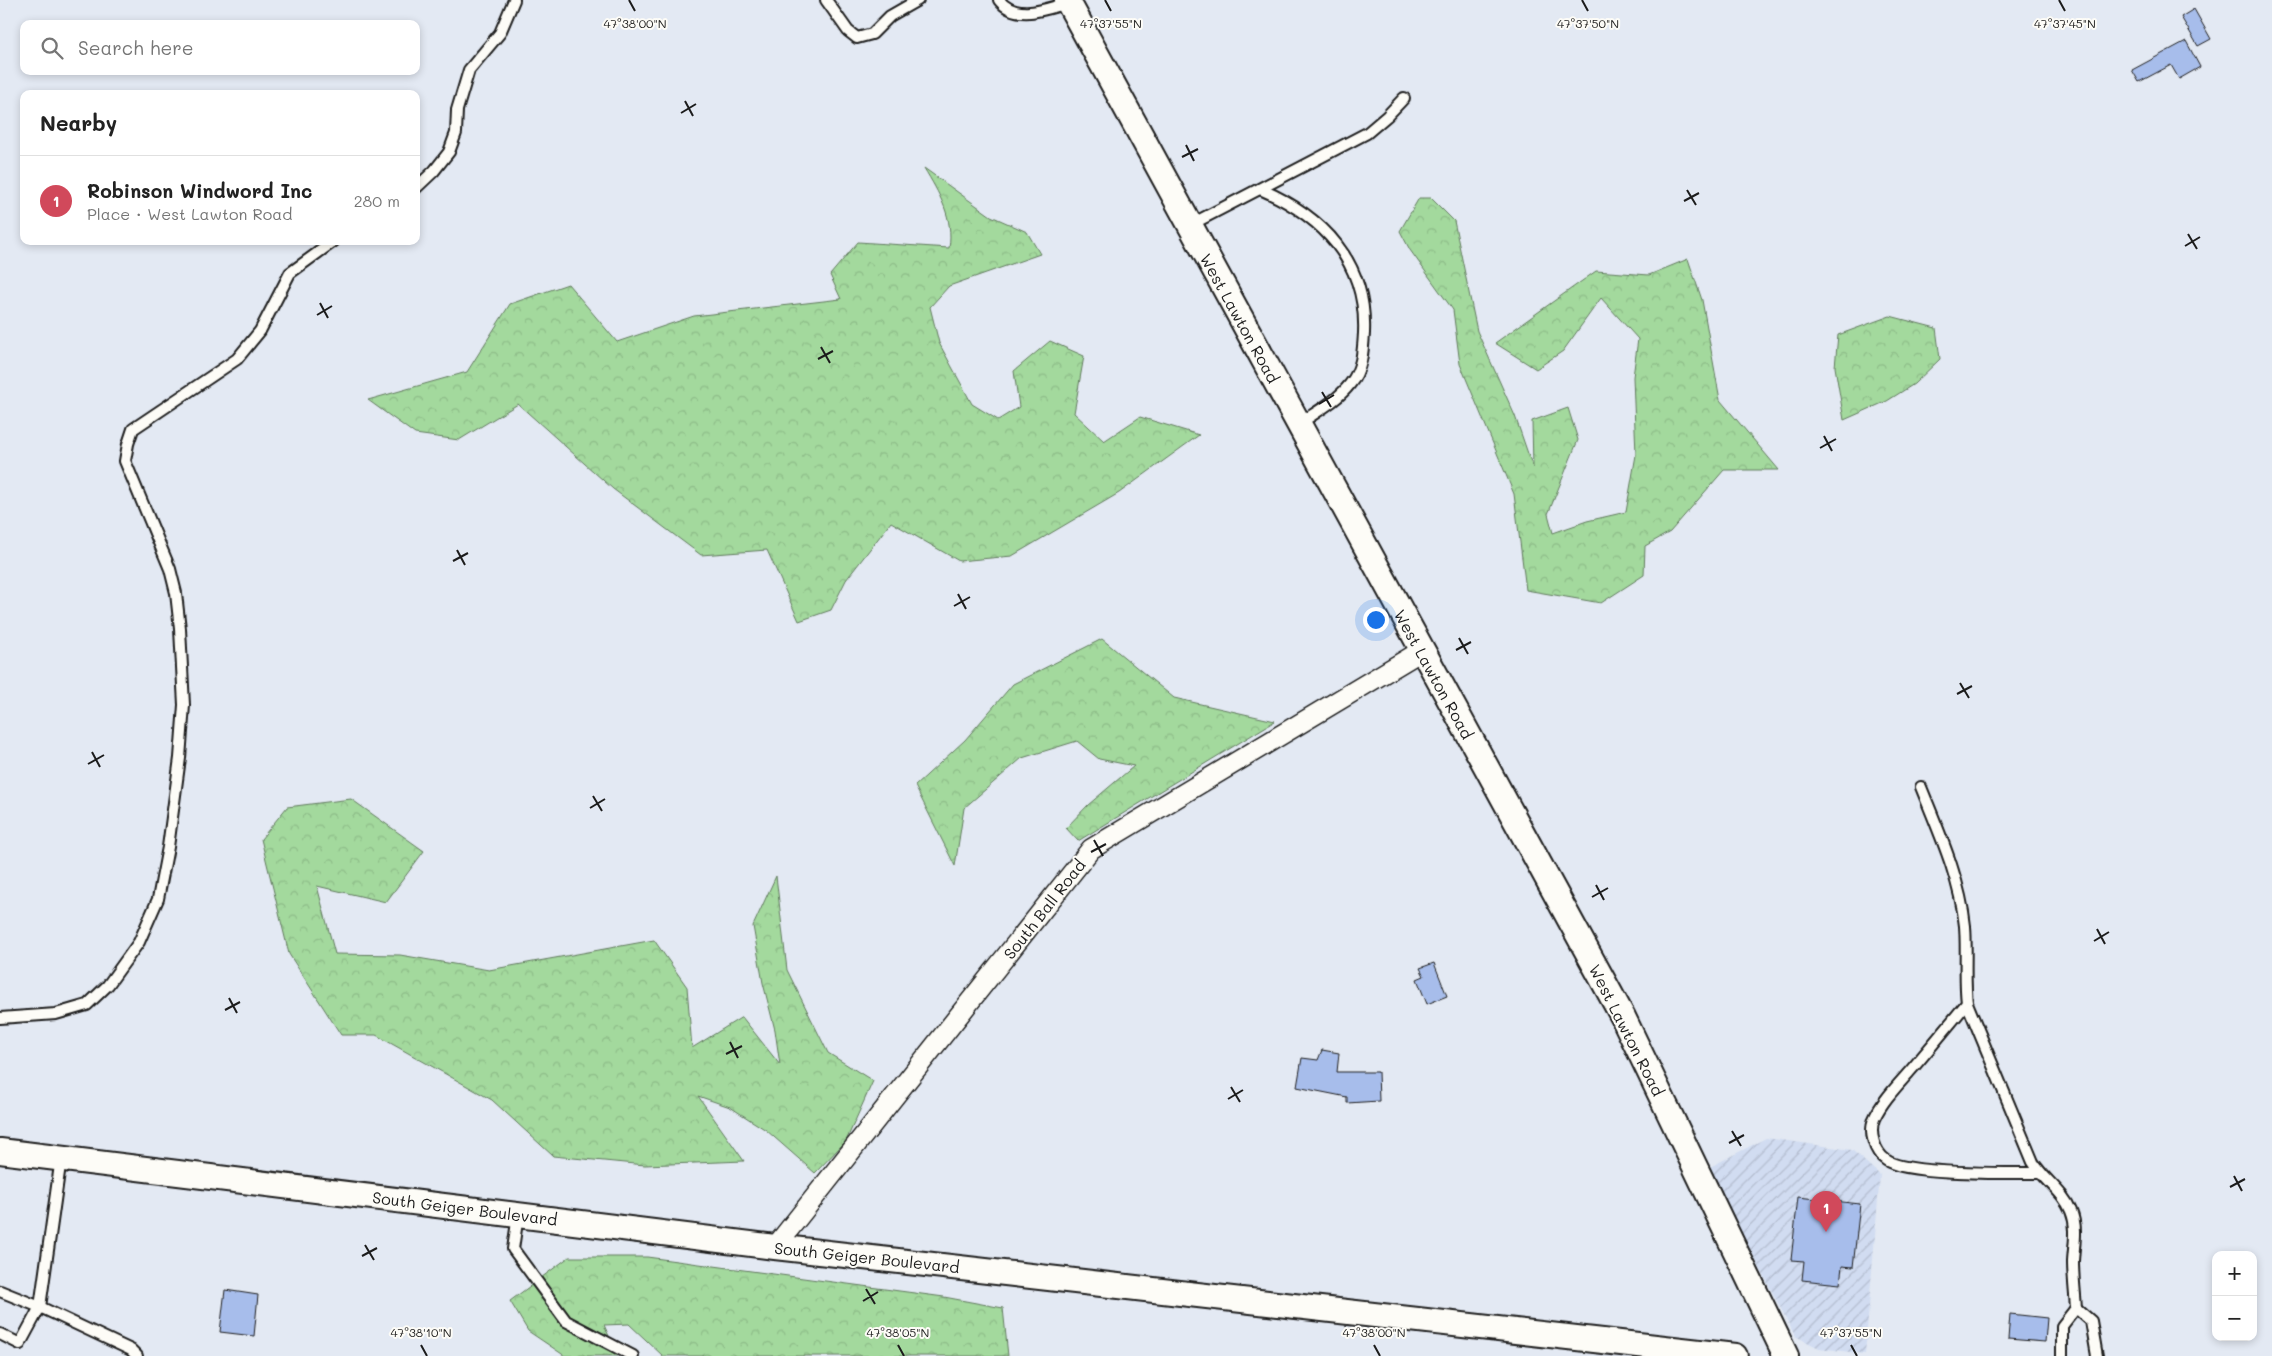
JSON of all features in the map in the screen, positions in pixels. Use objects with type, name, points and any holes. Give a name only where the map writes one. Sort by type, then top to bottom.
[{"type":"street","name":"West Lawton Road","points":[[1068,2],[1623,1016],[1786,1356]]},
{"type":"street","name":"South Ball Road","points":[[775,1247],[1091,849],[1422,651]]},
{"type":"street","name":"South Geiger Boulevard","points":[[0,1151],[775,1247],[1735,1356]]},
{"type":"lane","points":[[420,184],[434,171],[448,152],[456,133],[457,110],[468,70],[500,33],[514,0]]},
{"type":"lane","points":[[826,0],[848,31],[857,38],[872,34],[890,16],[918,0]]},
{"type":"lane","points":[[999,0],[1014,11],[1035,12],[1068,2]]},
{"type":"lane","points":[[1190,225],[1367,133],[1404,98]]},
{"type":"lane","points":[[1260,189],[1297,207],[1318,224],[1339,246],[1351,265],[1365,312],[1363,351],[1359,369],[1351,384],[1337,398],[1298,425]]},
{"type":"lane","points":[[0,1018],[56,1014],[87,1005],[108,985],[139,942],[158,899],[168,848],[180,758],[184,705],[180,629],[176,593],[170,569],[125,462],[133,429],[237,359],[267,319],[290,273],[328,245]]},
{"type":"lane","points":[[1921,787],[1943,841],[1959,893],[1965,926],[1964,983],[1967,1003],[2040,1173],[2064,1198],[2072,1212],[2076,1229],[2073,1263],[2076,1308],[2062,1326],[2062,1356]]},
{"type":"lane","points":[[1967,1003],[1894,1090],[1874,1120],[1872,1134],[1876,1150],[1886,1161],[1901,1167],[1986,1173],[2040,1173]]},
{"type":"lane","points":[[0,1334],[20,1344],[40,1307],[60,1158]]},
{"type":"lane","points":[[518,1214],[513,1249],[566,1321],[633,1356]]},
{"type":"lane","points":[[0,1291],[40,1307],[131,1350],[137,1356]]},
{"type":"lane","points":[[2076,1308],[2091,1321],[2097,1356]]},
{"type":"shaded area","points":[[1766,1138],[1852,1150],[1880,1175],[1865,1354],[1819,1348],[1795,1336],[1708,1168]]},
{"type":"green space","points":[[924,168],[991,216],[1027,232],[1040,254],[949,286],[930,307],[939,343],[972,404],[998,420],[1019,407],[1014,371],[1050,341],[1084,356],[1074,413],[1104,441],[1140,417],[1199,435],[1119,493],[1012,556],[959,561],[891,522],[846,580],[831,610],[799,621],[767,550],[701,555],[613,489],[518,404],[459,440],[415,434],[368,400],[467,372],[510,304],[568,284],[617,342],[694,316],[841,299],[830,275],[858,242],[949,248],[949,226],[944,206]]},
{"type":"green space","points":[[1419,198],[1431,198],[1454,221],[1477,331],[1515,416],[1533,468],[1532,421],[1568,408],[1578,440],[1548,514],[1553,533],[1587,521],[1626,512],[1636,455],[1633,377],[1638,339],[1601,298],[1563,351],[1536,369],[1495,343],[1596,271],[1649,275],[1688,259],[1702,300],[1720,400],[1779,470],[1724,470],[1670,532],[1645,546],[1644,575],[1601,603],[1526,590],[1514,494],[1460,364],[1453,310],[1410,250],[1400,231]]},
{"type":"green space","points":[[1890,316],[1936,328],[1940,359],[1914,384],[1887,401],[1844,420],[1835,367],[1838,335]]},
{"type":"green space","points":[[1102,639],[1174,698],[1275,721],[1078,841],[1066,828],[1088,805],[1134,766],[1099,759],[1077,741],[1022,758],[964,808],[955,866],[915,786],[965,740],[1013,684]]},
{"type":"green space","points":[[351,799],[424,851],[386,902],[317,886],[335,954],[400,955],[489,970],[654,940],[687,987],[692,1048],[742,1017],[780,1065],[775,1030],[763,983],[753,926],[776,876],[787,970],[828,1053],[873,1081],[846,1141],[815,1173],[766,1130],[730,1107],[698,1096],[744,1161],[645,1165],[553,1156],[492,1100],[376,1035],[341,1035],[289,954],[261,839],[287,807]]},
{"type":"green space","points":[[569,1257],[647,1257],[944,1297],[1003,1308],[1008,1356],[663,1356],[629,1324],[604,1325],[618,1356],[565,1356],[528,1331],[510,1301]]},
{"type":"building","points":[[2194,9],[2211,39],[2198,46],[2181,17]]},
{"type":"building","points":[[2186,41],[2200,67],[2179,79],[2171,65],[2139,82],[2132,70]]},
{"type":"building","points":[[1434,963],[1447,996],[1427,1004],[1417,979],[1424,976],[1420,968]]},
{"type":"building","points":[[1322,1050],[1339,1053],[1337,1072],[1378,1072],[1379,1101],[1347,1103],[1347,1097],[1297,1087],[1302,1058],[1318,1060]]},
{"type":"building","points":[[1798,1197],[1860,1204],[1853,1267],[1842,1266],[1840,1284],[1802,1280],[1804,1261],[1791,1260]]},
{"type":"building","points":[[225,1290],[258,1295],[254,1336],[220,1332]]},
{"type":"building","points":[[2010,1314],[2047,1318],[2045,1342],[2008,1339]]},
{"type":"place","name":"Robinson Windword Inc","points":[[1826,1232]]}]
